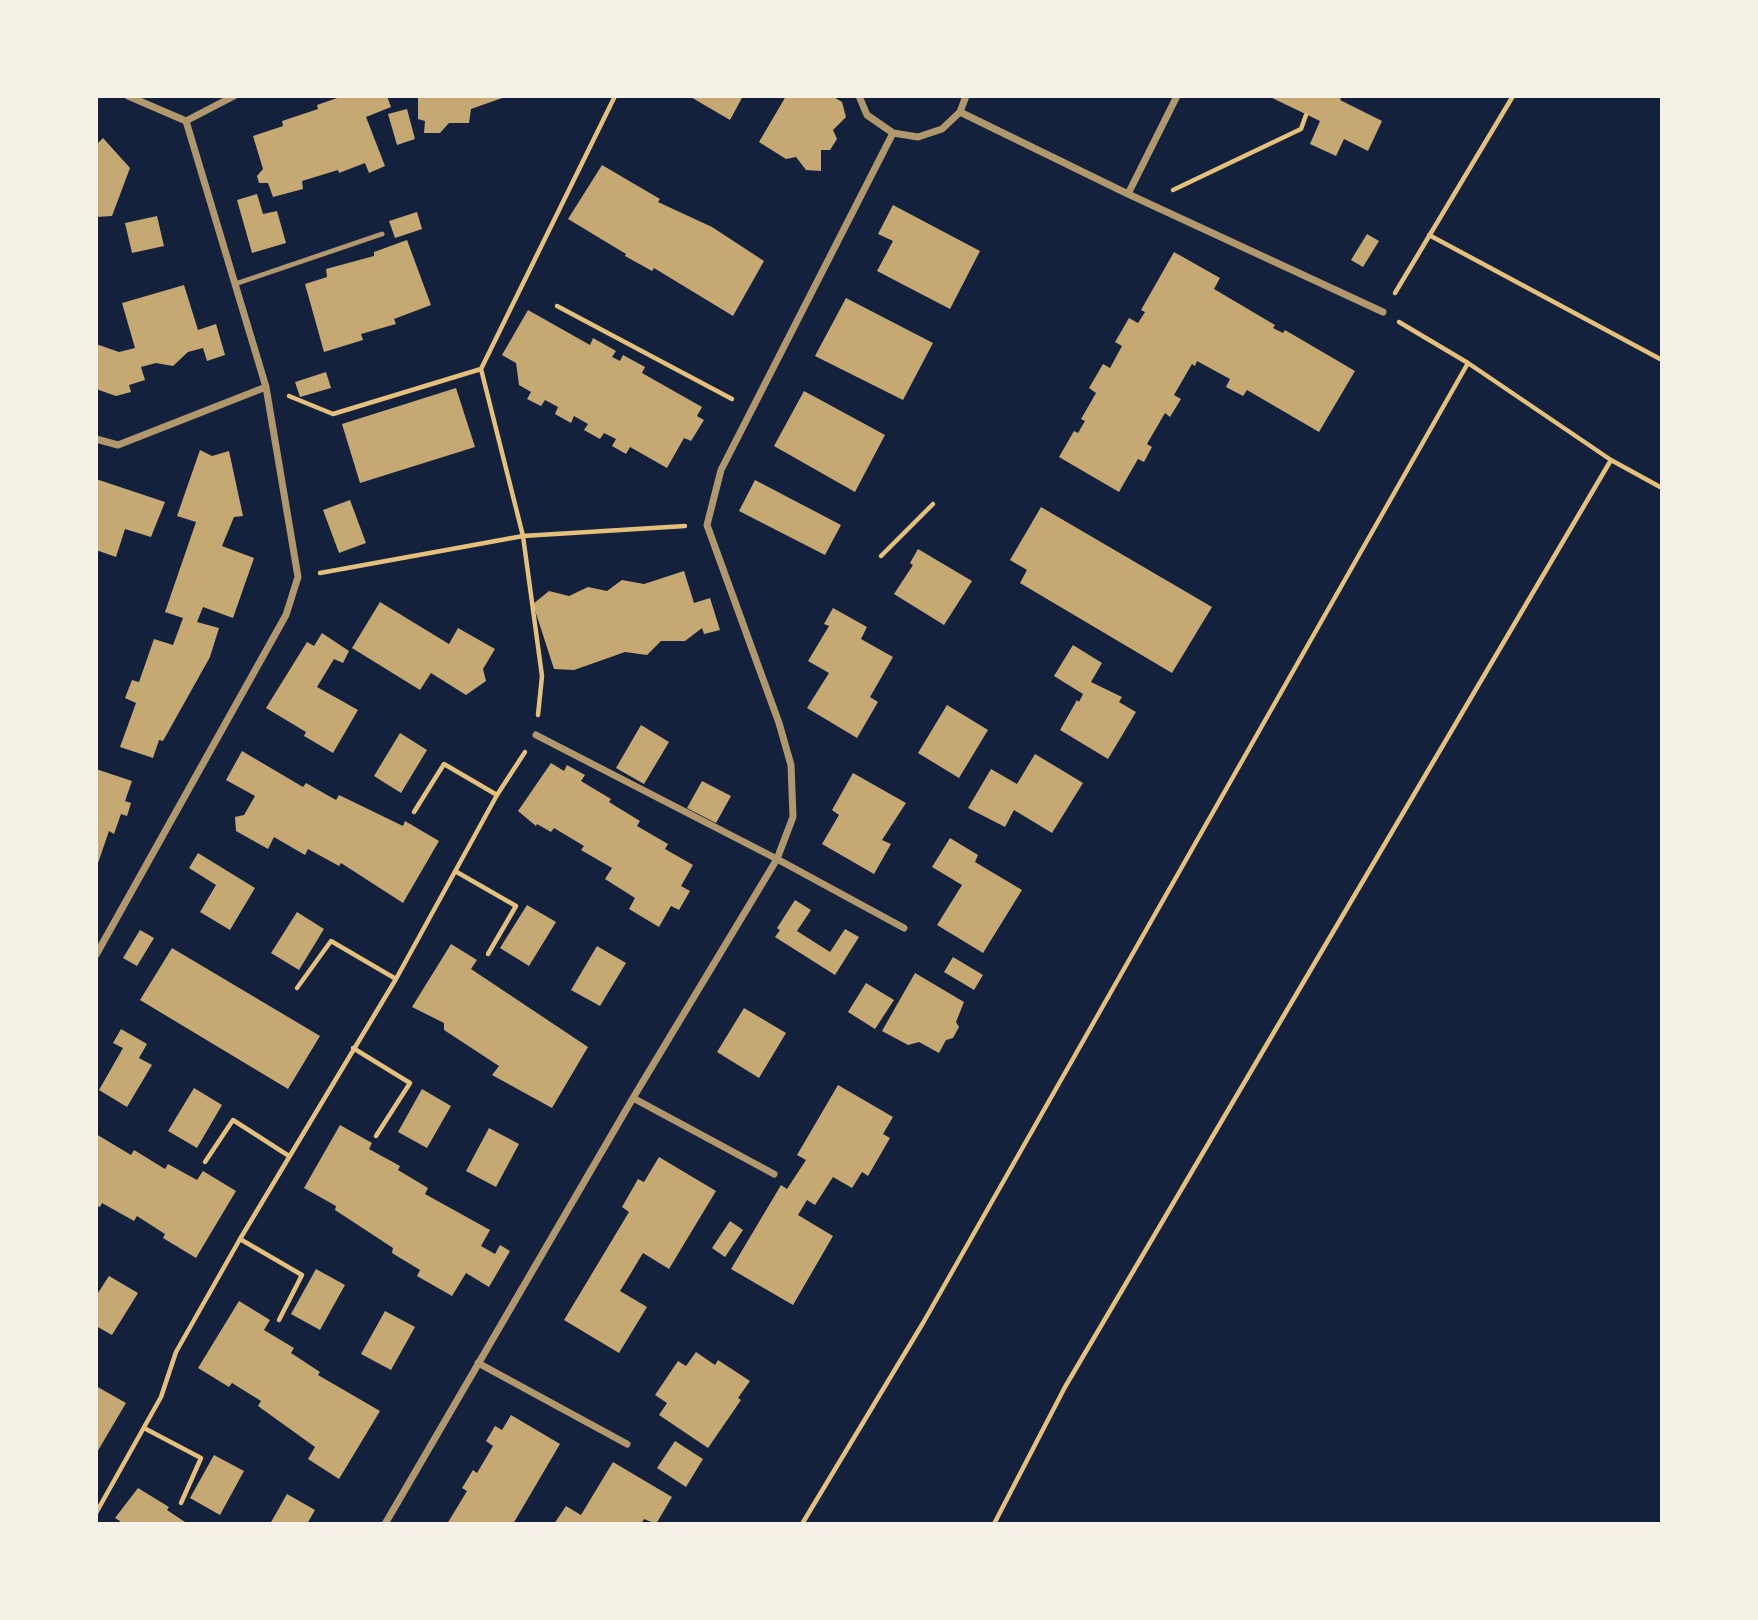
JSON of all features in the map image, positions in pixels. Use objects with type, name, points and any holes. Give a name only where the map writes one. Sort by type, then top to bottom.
[{"type":"street","points":[[96,955],[100,939],[286,615],[298,577],[266,387],[186,121],[128,96]]},
{"type":"street","points":[[186,121],[234,96]]},
{"type":"street","points":[[859,96],[867,115],[893,133],[918,137],[942,129],[960,112],[966,96]]},
{"type":"street","points":[[1128,194],[1177,96]]},
{"type":"street","points":[[960,112],[1148,204],[1383,312]]},
{"type":"street","points":[[385,1524],[633,1098],[777,859],[793,817],[791,765],[779,723],[707,525],[721,470],[893,133]]},
{"type":"street","points":[[96,439],[118,445],[266,387]]},
{"type":"street","points":[[536,735],[777,859],[904,928]]},
{"type":"street","points":[[633,1098],[774,1174]]},
{"type":"street","points":[[478,1363],[627,1444]]},
{"type":"lane","points":[[235,284],[382,234]]},
{"type":"path","points":[[96,1513],[162,1397],[176,1352],[240,1239],[396,979],[497,795],[536,735],[542,676],[523,536],[481,369],[615,96]]},
{"type":"path","points":[[1513,96],[1383,312],[1468,363],[1611,460],[1662,488]]},
{"type":"path","points":[[1148,204],[1301,129],[1306,115]]},
{"type":"path","points":[[1429,235],[1662,360]]},
{"type":"path","points":[[557,306],[752,409]]},
{"type":"path","points":[[802,1524],[929,1311],[1468,363]]},
{"type":"path","points":[[266,387],[333,414],[481,369]]},
{"type":"path","points":[[994,1524],[1065,1387],[1236,1102],[1611,460]]},
{"type":"path","points":[[881,556],[933,504]]},
{"type":"path","points":[[298,577],[523,536],[707,525]]},
{"type":"path","points":[[414,812],[444,764],[497,795]]},
{"type":"path","points":[[455,871],[516,906],[488,954]]},
{"type":"path","points":[[297,988],[331,941],[396,979]]},
{"type":"path","points":[[353,1048],[410,1083],[376,1136]]},
{"type":"path","points":[[205,1162],[233,1120],[289,1156]]},
{"type":"path","points":[[240,1239],[302,1275],[279,1320]]},
{"type":"path","points":[[144,1428],[201,1458],[181,1503]]},
{"type":"building","points":[[343,96],[387,96],[391,107],[366,117],[385,166],[369,173],[365,163],[339,173],[338,170],[302,181],[303,189],[273,197],[268,183],[259,183],[257,176],[263,169],[253,136],[283,126],[282,121],[318,109],[317,105]]},
{"type":"building","points":[[418,96],[505,97],[471,109],[469,123],[449,123],[440,133],[424,133],[425,121],[418,119]]},
{"type":"building","points":[[689,96],[743,96],[730,120]]},
{"type":"building","points":[[786,96],[832,96],[842,102],[846,117],[833,130],[837,139],[830,150],[821,150],[821,171],[806,170],[796,157],[786,159],[759,142]]},
{"type":"building","points":[[1268,96],[1342,96],[1340,100],[1382,121],[1368,151],[1344,139],[1336,156],[1310,144],[1320,121]]},
{"type":"building","points":[[407,109],[415,139],[397,145],[388,114]]},
{"type":"building","points":[[103,138],[130,168],[112,216],[96,217],[96,145]]},
{"type":"building","points":[[602,165],[660,199],[658,202],[712,227],[764,261],[733,316],[654,268],[652,271],[625,256],[626,254],[568,219]]},
{"type":"building","points":[[257,194],[263,214],[277,211],[286,243],[252,253],[237,200]]},
{"type":"building","points":[[893,205],[980,251],[950,309],[877,271],[893,241],[878,234]]},
{"type":"building","points":[[417,212],[422,229],[395,238],[389,221]]},
{"type":"building","points":[[157,216],[164,246],[132,253],[125,223]]},
{"type":"building","points":[[1367,234],[1379,241],[1363,267],[1351,260]]},
{"type":"building","points":[[407,240],[431,305],[394,319],[396,324],[361,334],[363,340],[324,352],[305,284],[327,277],[326,269],[374,256],[374,252]]},
{"type":"building","points":[[1174,252],[1220,278],[1214,289],[1275,325],[1273,328],[1283,333],[1285,330],[1355,371],[1319,432],[1247,390],[1243,396],[1226,387],[1230,379],[1197,361],[1195,366],[1192,364],[1174,395],[1181,399],[1170,417],[1165,413],[1147,444],[1152,447],[1144,462],[1138,459],[1119,492],[1059,457],[1074,431],[1078,433],[1085,421],[1081,419],[1096,393],[1089,388],[1103,364],[1110,368],[1122,346],[1115,342],[1129,318],[1138,323],[1145,312],[1141,310]]},
{"type":"building","points":[[184,285],[198,330],[216,324],[225,355],[207,361],[203,348],[188,352],[173,366],[156,363],[141,367],[145,380],[129,385],[131,392],[116,396],[96,389],[96,344],[119,352],[135,348],[122,303]]},
{"type":"building","points":[[846,298],[933,343],[903,400],[815,356]]},
{"type":"building","points":[[528,310],[590,345],[593,338],[616,351],[612,357],[620,361],[623,355],[645,367],[642,373],[702,407],[697,416],[704,420],[691,441],[684,438],[667,468],[630,447],[626,454],[612,446],[616,439],[604,433],[600,439],[584,430],[588,424],[574,416],[571,423],[555,414],[558,407],[545,400],[541,406],[527,399],[531,392],[519,385],[516,363],[502,355]]},
{"type":"building","points":[[326,372],[331,388],[300,397],[295,382]]},
{"type":"building","points":[[456,388],[475,447],[360,483],[342,424]]},
{"type":"building","points":[[804,391],[885,435],[855,492],[774,446]]},
{"type":"building","points":[[200,450],[212,456],[229,451],[243,516],[234,517],[222,546],[254,558],[233,618],[203,607],[197,622],[219,628],[210,657],[163,741],[159,740],[153,758],[120,747],[136,703],[125,698],[132,680],[139,682],[154,639],[173,645],[183,618],[165,612],[196,522],[177,516]]},
{"type":"building","points":[[96,479],[165,502],[151,537],[125,529],[116,557],[96,550]]},
{"type":"building","points":[[755,480],[841,525],[825,555],[739,511]]},
{"type":"building","points":[[350,500],[366,543],[339,553],[323,510]]},
{"type":"building","points":[[1041,507],[1212,607],[1172,673],[1020,583],[1027,570],[1010,560]]},
{"type":"building","points":[[918,549],[972,581],[944,625],[894,594],[913,565],[910,563]]},
{"type":"building","points":[[684,571],[694,603],[710,598],[720,630],[704,634],[702,628],[685,641],[661,641],[647,655],[625,652],[574,670],[554,669],[533,604],[549,591],[569,596],[588,587],[607,591],[622,580],[644,584]]},
{"type":"building","points":[[380,602],[449,644],[458,628],[495,649],[483,669],[486,681],[466,695],[431,673],[420,690],[352,648]]},
{"type":"building","points":[[833,608],[867,627],[861,639],[893,657],[870,697],[878,702],[857,738],[807,708],[829,673],[808,661],[829,626],[824,624]]},
{"type":"building","points":[[322,633],[349,651],[343,663],[334,659],[317,687],[358,710],[333,753],[304,736],[306,732],[266,708],[307,642],[314,646]]},
{"type":"building","points":[[1073,645],[1102,663],[1091,682],[1122,697],[1119,702],[1136,712],[1108,759],[1060,730],[1083,694],[1054,676]]},
{"type":"building","points":[[947,705],[988,730],[959,778],[918,753]]},
{"type":"building","points":[[641,725],[669,742],[644,784],[616,768]]},
{"type":"building","points":[[400,733],[427,750],[401,793],[374,776]]},
{"type":"building","points":[[242,751],[303,787],[306,783],[336,800],[339,795],[403,826],[405,821],[439,841],[403,903],[341,863],[339,866],[308,849],[305,855],[274,837],[268,849],[236,831],[235,817],[244,815],[255,796],[226,780]]},
{"type":"building","points":[[1035,754],[1083,783],[1052,833],[1014,810],[1005,827],[968,808],[991,769],[1017,784]]},
{"type":"building","points":[[551,763],[564,771],[567,765],[585,775],[581,781],[640,821],[637,826],[668,844],[665,849],[693,865],[681,886],[690,891],[679,910],[671,906],[659,927],[629,909],[635,898],[605,879],[612,868],[581,850],[584,846],[554,828],[551,832],[537,824],[536,826],[518,811]]},
{"type":"building","points":[[96,769],[132,781],[125,801],[131,803],[127,816],[121,814],[114,834],[109,831],[97,866]]},
{"type":"building","points":[[853,773],[906,803],[882,840],[891,844],[874,874],[822,844],[839,815],[832,810]]},
{"type":"building","points":[[702,781],[731,796],[716,823],[687,808]]},
{"type":"building","points":[[950,838],[978,855],[975,862],[1022,890],[983,953],[937,925],[962,885],[932,867]]},
{"type":"building","points":[[198,853],[255,888],[230,930],[200,912],[216,885],[189,868]]},
{"type":"building","points":[[795,900],[811,910],[797,931],[830,952],[845,929],[859,937],[835,975],[775,937],[780,930],[777,928]]},
{"type":"building","points":[[527,905],[556,922],[529,966],[500,948]]},
{"type":"building","points":[[297,912],[324,929],[299,970],[271,953]]},
{"type":"building","points":[[140,930],[154,938],[137,966],[123,958]]},
{"type":"building","points":[[451,944],[477,960],[471,969],[588,1047],[552,1108],[492,1075],[499,1066],[444,1030],[444,1023],[412,1007]]},
{"type":"building","points":[[597,946],[626,963],[600,1006],[571,990]]},
{"type":"building","points":[[172,948],[320,1036],[288,1089],[140,1000]]},
{"type":"building","points":[[953,957],[983,975],[974,990],[944,972]]},
{"type":"building","points":[[915,973],[964,1002],[956,1022],[959,1027],[953,1038],[946,1040],[939,1053],[919,1042],[908,1045],[882,1031]]},
{"type":"building","points":[[866,983],[894,1000],[875,1029],[848,1012]]},
{"type":"building","points":[[744,1008],[786,1033],[759,1078],[717,1052]]},
{"type":"building","points":[[121,1029],[147,1044],[139,1058],[152,1065],[127,1107],[99,1090],[123,1048],[113,1043]]},
{"type":"building","points":[[838,1085],[893,1117],[883,1134],[890,1138],[868,1176],[862,1172],[852,1188],[833,1177],[815,1205],[807,1200],[798,1215],[833,1236],[793,1305],[731,1269],[781,1185],[787,1189],[806,1160],[797,1155]]},
{"type":"building","points":[[194,1088],[222,1105],[197,1148],[168,1131]]},
{"type":"building","points":[[422,1089],[451,1106],[427,1148],[398,1132]]},
{"type":"building","points":[[340,1125],[372,1143],[369,1149],[400,1166],[398,1170],[428,1188],[425,1194],[490,1230],[481,1246],[495,1254],[500,1245],[510,1251],[489,1287],[466,1273],[452,1296],[417,1276],[420,1270],[392,1253],[393,1248],[335,1210],[336,1206],[304,1188]]},
{"type":"building","points":[[489,1128],[519,1144],[496,1187],[466,1171]]},
{"type":"building","points":[[96,1134],[131,1155],[134,1150],[165,1169],[168,1164],[197,1180],[203,1171],[236,1191],[196,1258],[163,1238],[165,1234],[137,1216],[134,1221],[102,1203],[100,1207],[96,1206]]},
{"type":"building","points":[[659,1157],[716,1191],[669,1269],[643,1253],[620,1291],[647,1307],[619,1353],[564,1320],[629,1212],[622,1207],[638,1179],[644,1182]]},
{"type":"building","points":[[730,1221],[743,1230],[725,1257],[712,1248]]},
{"type":"building","points":[[316,1269],[345,1285],[320,1330],[291,1314]]},
{"type":"building","points":[[109,1276],[138,1293],[112,1335],[96,1326],[96,1296]]},
{"type":"building","points":[[239,1301],[270,1320],[264,1330],[294,1348],[291,1353],[320,1372],[318,1375],[380,1411],[339,1479],[308,1459],[315,1447],[258,1406],[261,1401],[232,1383],[229,1387],[198,1368]]},
{"type":"building","points":[[385,1311],[415,1327],[391,1370],[361,1354]]},
{"type":"building","points":[[696,1352],[715,1365],[718,1360],[750,1381],[738,1398],[741,1400],[708,1448],[659,1415],[667,1403],[655,1395],[678,1361],[686,1366]]},
{"type":"building","points":[[96,1386],[126,1403],[96,1454]]},
{"type":"building","points":[[511,1415],[560,1444],[513,1524],[447,1524],[467,1491],[462,1488],[473,1470],[477,1473],[493,1446],[486,1441],[495,1426],[502,1430]]},
{"type":"building","points":[[675,1441],[703,1459],[686,1487],[657,1468]]},
{"type":"building","points":[[214,1455],[244,1471],[220,1515],[190,1498]]},
{"type":"building","points":[[613,1462],[672,1497],[656,1524],[644,1519],[641,1524],[554,1524],[566,1506],[581,1515]]},
{"type":"building","points":[[138,1488],[169,1507],[167,1510],[188,1524],[118,1524],[120,1521],[115,1518]]},
{"type":"building","points":[[287,1494],[315,1510],[307,1524],[270,1524]]}]
